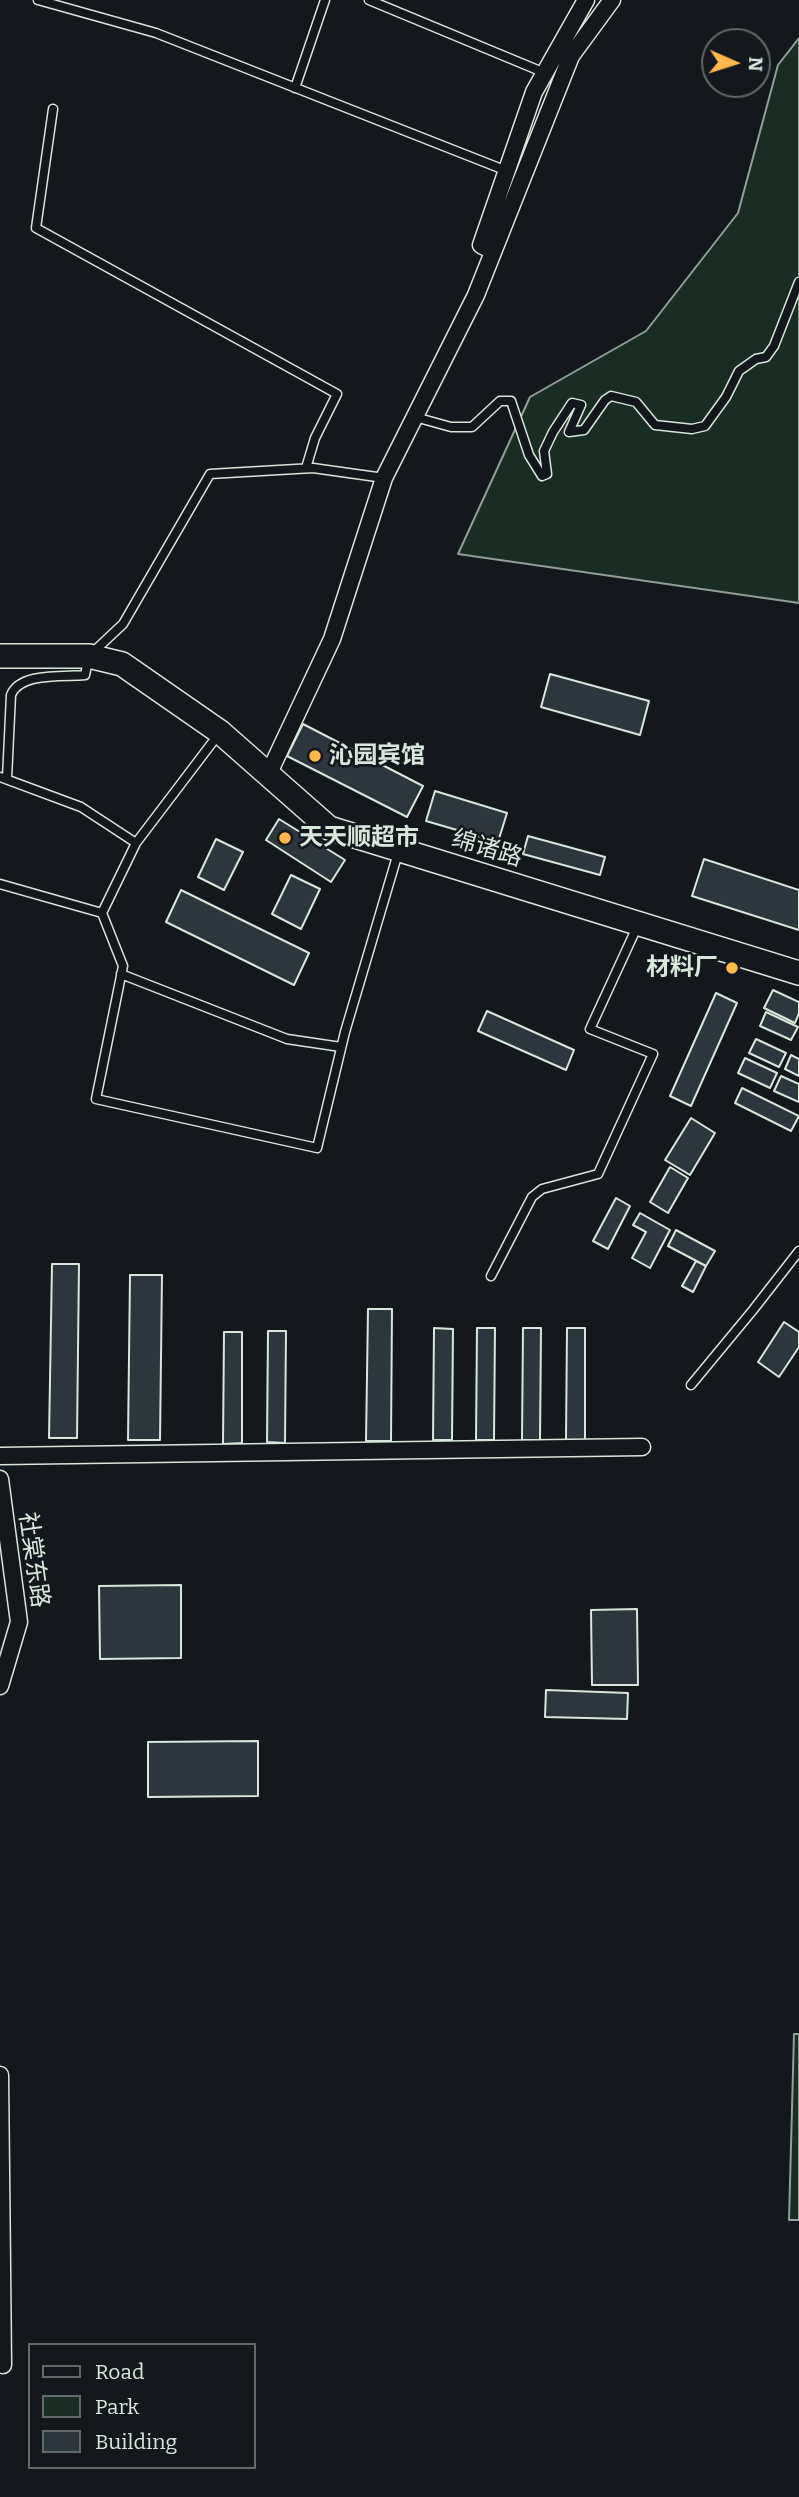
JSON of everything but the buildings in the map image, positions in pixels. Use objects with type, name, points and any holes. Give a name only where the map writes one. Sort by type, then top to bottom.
[{"type":"street","points":[[493,251],[481,245],[534,92],[586,0]]},
{"type":"street","points":[[268,775],[332,639],[384,478],[476,295],[571,56],[612,0]]},
{"type":"street","name":"绵诸路","points":[[0,656],[89,656],[122,664],[220,732],[328,828],[799,973]]},
{"type":"street","points":[[0,1456],[642,1447]]},
{"type":"street","name":"社棠东路","points":[[0,1479],[19,1622],[0,1686]]},
{"type":"street","points":[[0,2075],[3,2365]]},
{"type":"lane","points":[[38,0],[156,33],[507,172]]},
{"type":"lane","points":[[295,88],[325,0]]},
{"type":"lane","points":[[369,0],[545,73]]},
{"type":"lane","points":[[53,109],[36,228],[337,394],[315,438],[306,468]]},
{"type":"lane","points":[[415,417],[451,427],[472,427],[500,401],[511,401],[529,455],[542,476],[547,474],[544,451],[572,403],[581,405],[569,432],[584,430],[605,400],[611,396],[636,402],[655,425],[692,429],[705,426],[726,397],[739,371],[756,359],[766,357],[774,346],[799,282]]},
{"type":"lane","points":[[136,843],[81,807],[3,778],[13,688],[28,679],[85,675],[89,656],[124,624],[210,474],[306,468],[384,478]]},
{"type":"lane","points":[[220,732],[136,843],[102,913],[123,966],[96,1099],[317,1148],[341,1046],[399,850]]},
{"type":"lane","points":[[0,884],[102,913]]},
{"type":"lane","points":[[491,1276],[532,1197],[542,1189],[598,1174],[653,1054],[590,1030],[638,923]]},
{"type":"lane","points":[[121,974],[287,1039],[341,1046]]},
{"type":"lane","points":[[691,1385],[799,1251]]},
{"type":"green space","points":[[799,38],[799,603],[458,554],[530,397],[646,331],[738,213],[778,65]]},
{"type":"green space","points":[[794,2034],[799,2034],[799,2220],[789,2220]]},
{"type":"place","name":"沁园宾馆","points":[[315,756]]},
{"type":"place","name":"天天顺超市","points":[[285,838]]},
{"type":"place","name":"材料厂","points":[[732,968]]}]
